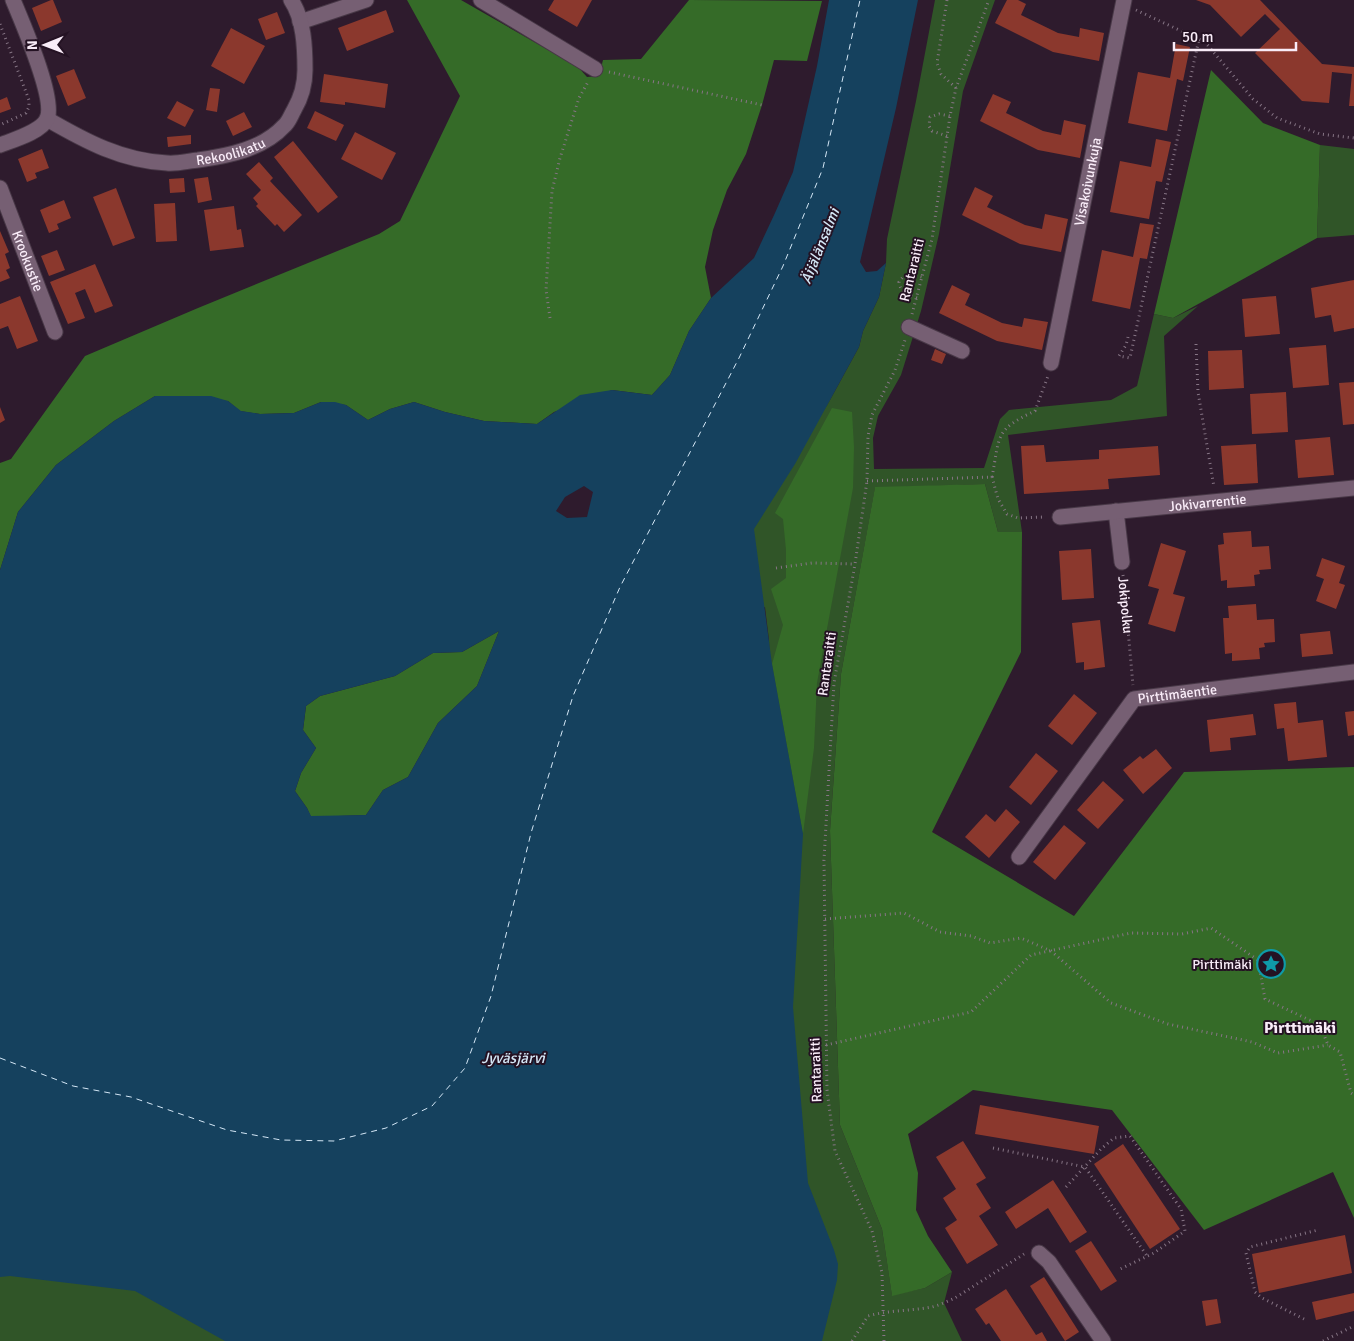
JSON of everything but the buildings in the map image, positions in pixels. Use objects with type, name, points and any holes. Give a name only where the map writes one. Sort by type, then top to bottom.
[{"type":"street","points":[[0,144],[41,127],[47,119],[49,102],[46,87],[13,0]]},
{"type":"street","name":"Rekoolikatu","points":[[47,119],[102,149],[168,164],[214,158],[241,151],[269,140],[286,125],[298,103],[305,79],[305,54],[300,22],[291,0]]},
{"type":"street","points":[[300,22],[366,0]]},
{"type":"street","points":[[481,0],[595,69]]},
{"type":"street","name":"Visakoivunkuja","points":[[1051,363],[1124,3]]},
{"type":"street","name":"Krookustie","points":[[0,188],[55,332]]},
{"type":"street","points":[[909,327],[962,352]]},
{"type":"street","name":"Jokivarrentie","points":[[1060,517],[1354,488]]},
{"type":"street","name":"Jokipolku","points":[[1116,511],[1122,562]]},
{"type":"street","name":"Pirttimäentie","points":[[1019,857],[1134,699],[1354,672]]},
{"type":"street","points":[[1039,1253],[1049,1262],[1102,1341]]},
{"type":"path","points":[[947,0],[938,63],[941,74],[956,88]]},
{"type":"path","name":"Rantaraitti","points":[[884,1341],[882,1273],[872,1232],[835,1151],[827,1090],[824,860],[834,683],[855,564],[867,481],[868,436],[872,415],[895,370],[909,327],[932,239],[950,116],[956,88],[989,0]]},
{"type":"path","points":[[1124,3],[1205,42],[1253,99],[1277,118],[1320,134],[1354,138]]},
{"type":"path","points":[[0,24],[30,107],[26,113],[0,125]]},
{"type":"path","points":[[1128,337],[1126,345],[1119,356],[1130,358],[1199,39]]},
{"type":"path","points":[[550,318],[546,290],[552,191],[560,158],[580,98],[595,69],[762,105]]},
{"type":"path","points":[[947,136],[932,131],[929,122],[930,117],[934,115],[950,116]]},
{"type":"path","points":[[917,298],[907,295],[902,290],[899,282],[903,277],[909,275],[922,277]]},
{"type":"path","points":[[1196,344],[1198,392],[1216,501]]},
{"type":"path","points":[[1051,363],[1043,392],[1035,411],[1014,421],[1005,428],[999,438],[992,477],[998,499],[1007,514],[1018,518],[1060,517]]},
{"type":"path","points":[[867,481],[992,477]]},
{"type":"path","name":"Jokipolku","points":[[1122,562],[1134,699]]},
{"type":"path","points":[[776,568],[812,563],[855,564]]},
{"type":"path","points":[[824,919],[904,914],[940,932],[972,936],[990,943],[1020,938],[1051,951],[1111,1003],[1168,1024],[1252,1042],[1278,1053],[1328,1045]]},
{"type":"path","points":[[826,1045],[972,1012],[1031,955],[1131,933],[1182,934],[1210,928],[1258,960],[1264,1000],[1320,1025],[1328,1045],[1340,1052],[1350,1093],[1354,1095]]},
{"type":"path","points":[[1066,1186],[1114,1138],[1130,1136],[1181,1209],[1185,1231],[1147,1256],[1118,1270]]},
{"type":"path","points":[[993,1148],[1086,1167],[1147,1256]]},
{"type":"path","points":[[1304,1320],[1262,1298],[1255,1292],[1246,1253],[1250,1247],[1318,1230]]},
{"type":"path","points":[[852,1341],[868,1316],[884,1312],[934,1306],[955,1298],[1026,1252],[1039,1253]]},
{"type":"path","points":[[1323,1341],[1354,1326]]},
{"type":"green space","points":[[407,0],[461,0],[578,67],[587,77],[599,76],[603,60],[641,59],[689,0],[822,1],[807,61],[774,60],[746,154],[727,190],[713,230],[705,267],[711,298],[689,331],[670,375],[652,395],[612,390],[554,412],[537,424],[484,421],[445,412],[414,402],[390,409],[368,420],[346,405],[321,402],[294,413],[260,414],[240,411],[228,401],[155,396],[114,421],[56,465],[18,512],[0,570],[0,463],[11,459],[85,356],[379,234],[400,221],[460,96]]},
{"type":"green space","points":[[935,0],[995,0],[963,91],[939,234],[921,311],[901,375],[878,416],[873,438],[874,469],[984,468],[1000,419],[1009,410],[1111,400],[1137,386],[1154,314],[1173,318],[1198,306],[1164,336],[1167,416],[1008,435],[1022,532],[998,532],[985,484],[875,488],[841,674],[830,831],[840,1125],[882,1229],[892,1295],[925,1288],[952,1272],[944,1303],[962,1341],[792,1341],[769,640],[765,607],[675,647],[835,390],[824,411],[859,347],[863,331],[879,297],[886,263],[887,239]]},
{"type":"green space","points":[[1211,70],[1263,123],[1320,145],[1317,238],[1173,318],[1154,314]]},
{"type":"green space","points":[[1320,145],[1354,149],[1354,235],[1317,238]]},
{"type":"green space","points":[[832,408],[852,412],[854,447],[853,488],[817,683],[814,748],[803,834],[772,664],[783,625],[771,589],[786,578],[783,519],[775,513]]},
{"type":"green space","points":[[985,484],[998,532],[1022,532],[1021,652],[932,832],[1074,916],[1184,772],[1354,767],[1354,1218],[1333,1172],[1204,1230],[1112,1110],[973,1090],[908,1134],[918,1173],[916,1210],[928,1236],[952,1272],[925,1288],[892,1296],[882,1229],[840,1125],[830,831],[841,674],[875,487]]},
{"type":"green space","points":[[499,631],[477,686],[438,723],[408,777],[383,790],[366,815],[311,817],[295,791],[301,773],[316,748],[303,730],[306,706],[320,696],[395,676],[433,653],[462,652]]},
{"type":"green space","points":[[0,1192],[512,1341],[0,1341]]},
{"type":"water","name":"Jyväsjärvi","points":[[829,0],[918,0],[896,108],[860,262],[866,272],[877,271],[886,263],[879,297],[863,331],[859,347],[795,464],[754,529],[772,664],[803,834],[793,1007],[808,1183],[838,1264],[837,1280],[822,1341],[225,1341],[135,1291],[10,1276],[0,1277],[0,570],[18,512],[56,465],[114,421],[155,396],[211,396],[228,401],[241,411],[260,414],[294,413],[321,402],[335,402],[346,405],[368,420],[390,409],[414,402],[445,412],[484,421],[537,424],[580,395],[612,390],[652,395],[670,375],[689,331],[711,298],[754,258],[793,172],[817,66]],"holes":[[[584,486],[593,492],[587,517],[567,518],[556,511],[565,497]],[[499,631],[477,686],[438,723],[408,777],[383,790],[366,815],[311,816],[295,791],[301,773],[316,748],[303,730],[306,706],[320,696],[395,676],[433,653],[462,652]]]},
{"type":"ferry route","points":[[0,1058],[73,1086],[131,1097],[227,1130],[281,1140],[334,1141],[386,1128],[432,1106],[465,1068],[491,996],[531,833],[573,696],[620,587],[739,358],[783,266],[823,168],[860,0]]},
{"type":"place","name":"Pirttimäki","points":[[1271,964]]},
{"type":"district","name":"Pirttimäki","points":[[1300,1028]]},
{"type":"water label","name":"Äijälänsalmi","points":[[820,246]]}]
